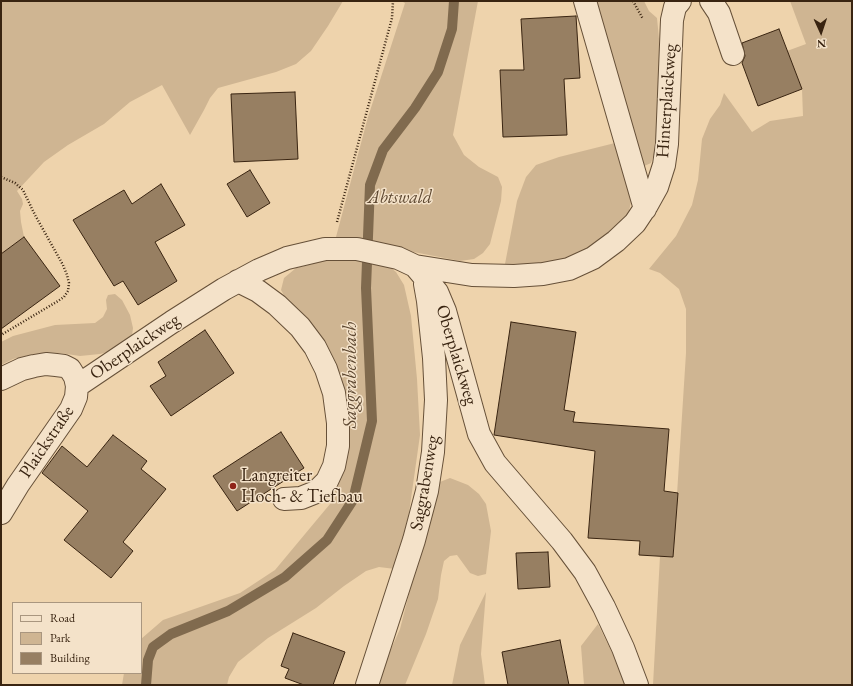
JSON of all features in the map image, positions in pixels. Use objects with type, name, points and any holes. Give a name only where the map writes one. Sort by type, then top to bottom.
[{"type":"street","points":[[584,1],[644,209]]},
{"type":"street","name":"Hinterplaickweg","points":[[419,271],[490,276],[543,274],[569,269],[593,258],[616,241],[635,223],[657,187],[664,165],[667,144],[672,20],[675,7],[680,1]]},
{"type":"street","points":[[711,1],[719,13],[733,54]]},
{"type":"street","name":"Oberplaickweg","points":[[77,386],[172,322],[238,281],[287,258],[304,253],[330,250],[367,251],[398,258],[419,271],[437,292],[445,311],[479,434],[495,463],[562,541],[585,572],[604,607],[623,648],[637,685]]},
{"type":"street","name":"Saggrabenweg","points":[[366,685],[414,540],[427,491],[434,452],[436,400],[434,358],[428,301],[419,271]]},
{"type":"street","points":[[238,281],[258,291],[277,305],[300,327],[315,346],[334,393],[338,423],[338,446],[334,466],[327,481],[316,492],[301,498],[284,499]]},
{"type":"street","name":"Plaickstraße","points":[[1,379],[22,369],[46,364],[64,366],[70,369],[75,377],[77,386],[76,397],[71,409],[18,485],[1,513]]},
{"type":"path","points":[[330,250],[392,18],[394,6],[393,1]]},
{"type":"path","points":[[1,177],[15,183],[23,190],[62,264],[69,283],[68,291],[64,297],[1,335]]},
{"type":"green space","points":[[1,1],[343,1],[311,51],[296,64],[276,72],[218,88],[210,98],[190,135],[162,85],[130,102],[104,124],[68,145],[44,162],[17,191],[23,204],[20,211],[24,237],[1,254]]},
{"type":"green space","name":"Abtswald","points":[[401,1],[478,1],[453,135],[464,155],[479,167],[498,177],[502,187],[501,201],[490,244],[483,253],[474,259],[460,261],[336,237],[368,117],[405,3]]},
{"type":"green space","points":[[595,1],[644,1],[649,11],[657,18],[662,70],[660,128],[651,163],[642,167]]},
{"type":"green space","points":[[790,1],[852,1],[852,685],[653,685],[660,556],[673,557],[686,353],[686,309],[679,289],[660,273],[649,269],[676,236],[692,205],[698,180],[702,139],[710,119],[720,105],[724,93],[752,132],[770,121],[803,116],[802,89],[787,51],[806,44]]},
{"type":"green space","points":[[615,143],[631,180],[631,202],[627,220],[582,257],[530,267],[505,264],[517,201],[526,177],[536,165],[559,157]]},
{"type":"green space","points":[[356,258],[385,263],[396,272],[404,285],[411,316],[417,379],[420,435],[409,513],[395,569],[379,567],[366,571],[316,608],[268,638],[238,662],[229,677],[227,685],[122,685],[124,674],[142,674],[142,638],[163,620],[240,593],[275,570],[330,504],[345,464],[349,416],[337,367],[316,332],[290,306],[281,290],[284,278],[296,268],[328,260]]},
{"type":"green space","points":[[115,294],[122,300],[130,315],[133,328],[132,336],[126,344],[115,350],[100,354],[80,356],[60,353],[32,354],[13,359],[1,365],[1,342],[13,336],[55,325],[95,323],[103,317],[107,309],[106,300],[108,295]]},
{"type":"green space","points":[[450,478],[468,485],[479,494],[486,504],[491,531],[486,574],[478,576],[470,573],[457,555],[450,556],[444,561],[438,599],[426,634],[405,685],[375,685],[400,629],[432,504],[440,482]]},
{"type":"green space","points":[[486,592],[481,654],[485,685],[452,685],[460,645]]},
{"type":"green space","points":[[598,624],[628,685],[584,685],[581,646]]},
{"type":"building","points":[[576,16],[580,78],[564,79],[567,135],[503,137],[500,70],[524,70],[521,19]]},
{"type":"building","points":[[779,29],[802,89],[758,106],[742,63],[745,56],[742,43]]},
{"type":"building","points":[[295,92],[298,159],[234,162],[231,94]]},
{"type":"building","points":[[250,170],[270,203],[247,217],[227,184]]},
{"type":"building","points":[[161,184],[185,225],[155,242],[177,281],[138,305],[123,281],[114,286],[73,220],[124,190],[132,204]]},
{"type":"building","points":[[24,237],[60,286],[1,329],[1,254]]},
{"type":"building","points":[[511,322],[576,332],[564,410],[575,412],[573,422],[669,429],[664,491],[678,493],[673,557],[639,555],[640,541],[588,538],[595,451],[494,435]]},
{"type":"building","points":[[205,330],[234,373],[171,416],[150,386],[166,376],[158,362]]},
{"type":"building","points":[[281,432],[304,468],[237,511],[213,476]]},
{"type":"building","points":[[113,435],[147,461],[141,469],[166,489],[123,542],[133,551],[111,578],[64,540],[88,511],[42,473],[62,446],[87,467]]},
{"type":"building","points":[[548,552],[550,587],[518,589],[516,553]]},
{"type":"building","points":[[293,633],[345,652],[333,685],[304,685],[285,678],[289,669],[281,666]]},
{"type":"building","points":[[560,640],[569,685],[508,685],[502,652]]},
{"type":"waterway","name":"Saggrabenbach","points":[[146,685],[148,660],[153,647],[171,634],[228,611],[285,577],[327,540],[353,500],[372,421],[366,288],[370,185],[383,150],[415,108],[438,72],[452,29],[454,1]]},
{"type":"place","name":"Langreiter Hoch- & Tiefbau","points":[[233,486]]}]
